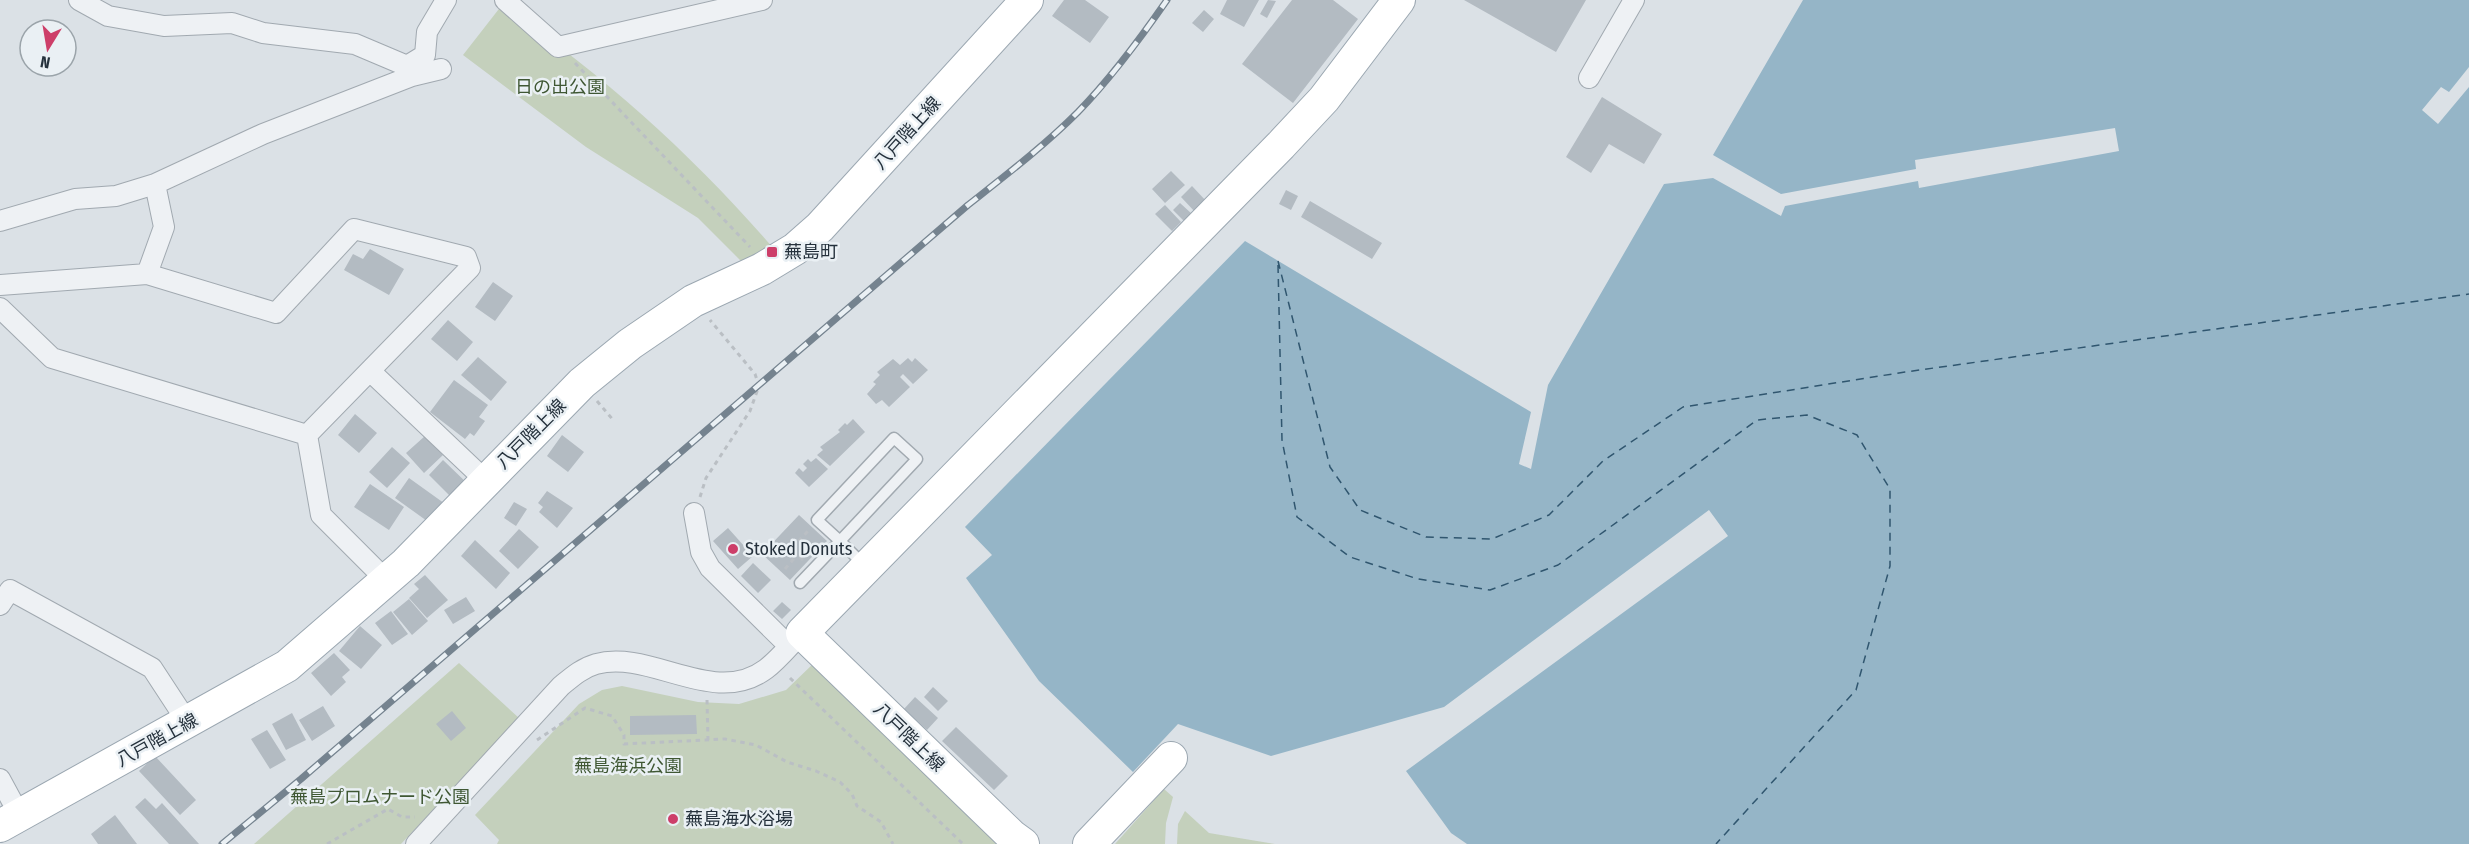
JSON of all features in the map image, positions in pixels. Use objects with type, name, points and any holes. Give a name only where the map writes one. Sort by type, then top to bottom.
[{"type":"main road","name":"八戸階上線","points":[[10,821],[287,666],[386,580],[582,384],[630,344],[693,301],[768,266],[795,249],[820,227],[1027,0]]},
{"type":"main road","points":[[795,640],[1281,145],[1324,99],[1400,0]]},
{"type":"main road","name":"八戸階上線","points":[[795,640],[1023,844]]},
{"type":"main road","points":[[1089,844],[1171,758]]},
{"type":"street","points":[[79,0],[108,16],[164,27],[232,23],[263,33],[355,44],[410,71]]},
{"type":"street","points":[[410,71],[425,55],[426,32],[446,0]]},
{"type":"street","points":[[506,0],[558,47],[762,0]]},
{"type":"street","points":[[1589,78],[1634,0]]},
{"type":"street","points":[[0,221],[75,199],[116,196],[154,184],[410,71],[441,69]]},
{"type":"street","points":[[147,274],[165,228],[154,184]]},
{"type":"street","points":[[0,285],[147,274],[276,313],[354,229],[466,257],[470,268],[307,435]]},
{"type":"street","points":[[0,308],[52,358],[307,435]]},
{"type":"street","points":[[370,371],[484,480]]},
{"type":"street","points":[[307,435],[321,515],[386,580]]},
{"type":"street","points":[[416,844],[561,686],[580,671],[596,664],[633,663],[698,679],[736,680],[765,669],[795,640],[710,567],[701,552],[694,513]]},
{"type":"street","points":[[0,605],[10,590],[152,668],[188,723]]},
{"type":"street","points":[[0,779],[10,821]]},
{"type":"lane","points":[[800,583],[813,570],[840,541],[917,459],[894,438],[817,520],[840,541],[867,567]]},
{"type":"path","points":[[558,47],[768,266]]},
{"type":"path","points":[[693,301],[749,366],[759,386],[750,411],[706,478],[694,513]]},
{"type":"path","points":[[813,570],[791,549],[817,520]]},
{"type":"path","points":[[785,569],[797,555]]},
{"type":"path","points":[[790,678],[963,844]]},
{"type":"path","points":[[707,695],[708,740]]},
{"type":"path","points":[[530,737],[538,740],[585,708],[612,716],[624,735],[624,744],[734,740],[756,745],[787,762],[831,777],[852,794],[857,806],[881,822],[893,844]]},
{"type":"path","points":[[327,844],[388,808],[402,817],[417,817]]},
{"type":"green space","name":"日の出公園","points":[[502,5],[577,60],[646,118],[680,149],[775,250],[747,267],[698,218],[586,147],[463,55]]},
{"type":"green space","name":"蕪島海浜公園","points":[[815,662],[1000,844],[497,844],[499,840],[475,815],[579,704],[602,690],[622,686],[698,702],[739,704],[786,690]]},
{"type":"green space","name":"蕪島プロムナード公園","points":[[459,663],[519,718],[401,844],[254,844]]},
{"type":"green space","points":[[1164,789],[1173,797],[1166,823],[1165,844],[1115,844]]},
{"type":"green space","points":[[1185,811],[1209,833],[1275,844],[1177,844],[1178,824]]},
{"type":"water","points":[[1803,0],[2469,0],[2469,67],[2449,92],[2441,87],[2422,110],[2438,124],[2469,87],[2469,844],[1467,844],[1451,833],[1406,771],[1728,536],[1709,510],[1444,707],[1271,756],[1178,724],[1133,772],[1039,681],[966,578],[992,555],[965,527],[1245,241],[1531,412],[1519,464],[1531,469],[1548,385],[1664,184],[1713,178],[1781,216],[1785,206],[1918,181],[1919,188],[2119,151],[2115,128],[1915,160],[1916,169],[1781,194],[1713,155]]},
{"type":"building","points":[[1064,0],[1085,0],[1109,17],[1090,43],[1052,16]]},
{"type":"building","points":[[1227,0],[1259,0],[1244,27],[1220,14]]},
{"type":"building","points":[[1268,0],[1276,1],[1267,18],[1260,14]]},
{"type":"building","points":[[1292,0],[1333,0],[1358,19],[1293,103],[1242,64]]},
{"type":"building","points":[[1464,0],[1586,0],[1556,52]]},
{"type":"building","points":[[1204,10],[1214,19],[1203,32],[1192,23]]},
{"type":"building","points":[[1602,97],[1662,134],[1644,164],[1609,144],[1591,173],[1566,157]]},
{"type":"building","points":[[1171,171],[1185,185],[1165,203],[1152,189]]},
{"type":"building","points":[[1192,186],[1207,202],[1196,213],[1181,197]]},
{"type":"building","points":[[1286,190],[1298,196],[1291,210],[1279,204]]},
{"type":"building","points":[[1310,201],[1382,243],[1372,259],[1301,217]]},
{"type":"building","points":[[1180,203],[1192,214],[1184,221],[1173,210]]},
{"type":"building","points":[[1165,205],[1181,222],[1172,231],[1155,214]]},
{"type":"building","points":[[370,249],[404,269],[389,295],[344,270],[353,254],[363,259]]},
{"type":"building","points":[[493,282],[513,296],[495,321],[475,307]]},
{"type":"building","points":[[448,320],[473,342],[457,361],[431,339]]},
{"type":"building","points":[[478,357],[507,382],[491,401],[461,375]]},
{"type":"building","points":[[908,358],[912,362],[915,358],[928,370],[913,384],[903,374],[900,377],[910,387],[889,407],[882,400],[876,404],[867,394],[876,384],[873,382],[880,375],[877,372],[893,359],[900,365]]},
{"type":"building","points":[[454,380],[488,405],[479,417],[485,421],[474,436],[470,433],[465,439],[430,412]]},
{"type":"building","points":[[355,414],[377,433],[359,453],[338,435]]},
{"type":"building","points":[[853,419],[865,432],[830,466],[817,455],[823,450],[820,447],[840,432],[838,430],[845,423],[847,425]]},
{"type":"building","points":[[562,435],[584,452],[568,472],[547,456]]},
{"type":"building","points":[[425,436],[443,455],[424,473],[406,453]]},
{"type":"building","points":[[392,447],[410,463],[387,488],[369,472]]},
{"type":"building","points":[[816,458],[828,469],[809,487],[795,473],[799,468],[803,472],[807,468],[803,464],[808,459],[811,462]]},
{"type":"building","points":[[443,460],[470,486],[455,501],[429,475]]},
{"type":"building","points":[[409,478],[448,506],[434,526],[395,498]]},
{"type":"building","points":[[370,484],[404,507],[389,530],[354,507]]},
{"type":"building","points":[[547,491],[573,508],[557,528],[539,512],[543,507],[538,503]]},
{"type":"building","points":[[514,502],[527,509],[516,526],[504,518]]},
{"type":"building","points":[[799,515],[827,541],[790,580],[762,554]]},
{"type":"building","name":"Stoked Donuts","points":[[728,528],[753,556],[738,569],[713,541]]},
{"type":"building","points":[[519,529],[539,547],[518,569],[499,551]]},
{"type":"building","points":[[475,540],[510,573],[496,589],[461,556]]},
{"type":"building","points":[[753,563],[771,580],[758,593],[741,576]]},
{"type":"building","points":[[425,575],[448,600],[427,618],[409,598],[419,589],[414,584]]},
{"type":"building","points":[[466,597],[475,611],[453,624],[444,610]]},
{"type":"building","points":[[409,599],[428,621],[412,635],[393,612]]},
{"type":"building","points":[[782,602],[791,610],[782,619],[773,611]]},
{"type":"building","points":[[391,611],[408,634],[392,645],[375,623]]},
{"type":"building","points":[[360,626],[382,645],[361,669],[339,651]]},
{"type":"building","points":[[334,653],[350,670],[342,677],[346,682],[331,696],[311,673]]},
{"type":"building","points":[[933,687],[948,701],[938,711],[924,697]]},
{"type":"building","points":[[915,697],[938,718],[927,730],[904,709]]},
{"type":"building","points":[[323,706],[335,726],[312,741],[299,720]]},
{"type":"building","points":[[452,711],[466,728],[451,741],[436,724]]},
{"type":"building","points":[[292,713],[306,740],[286,750],[272,724]]},
{"type":"building","points":[[696,715],[697,734],[630,735],[630,716]]},
{"type":"building","points":[[956,727],[1008,776],[994,790],[942,741]]},
{"type":"building","points":[[267,730],[286,760],[270,769],[251,739]]},
{"type":"building","points":[[155,756],[196,800],[180,815],[139,771]]},
{"type":"building","points":[[145,798],[156,809],[162,803],[199,844],[169,844],[135,807]]},
{"type":"building","points":[[115,815],[137,844],[98,844],[91,834]]},
{"type":"ferry route","points":[[1278,261],[1330,467],[1360,510],[1426,537],[1492,539],[1549,515],[1603,461],[1683,407],[1905,372],[2469,294]]},
{"type":"ferry route","points":[[1278,265],[1282,440],[1297,517],[1350,557],[1418,579],[1490,590],[1558,565],[1757,420],[1807,415],[1857,435],[1890,489],[1890,566],[1856,690],[1716,844]]},
{"type":"railway","points":[[222,844],[301,779],[968,205],[1052,137],[1102,86],[1167,0]]},
{"type":"place","name":"蕪島町","points":[[772,252]]},
{"type":"place","name":"Stoked Donuts","points":[[733,549]]},
{"type":"place","name":"蕪島海水浴場","points":[[673,819]]}]
